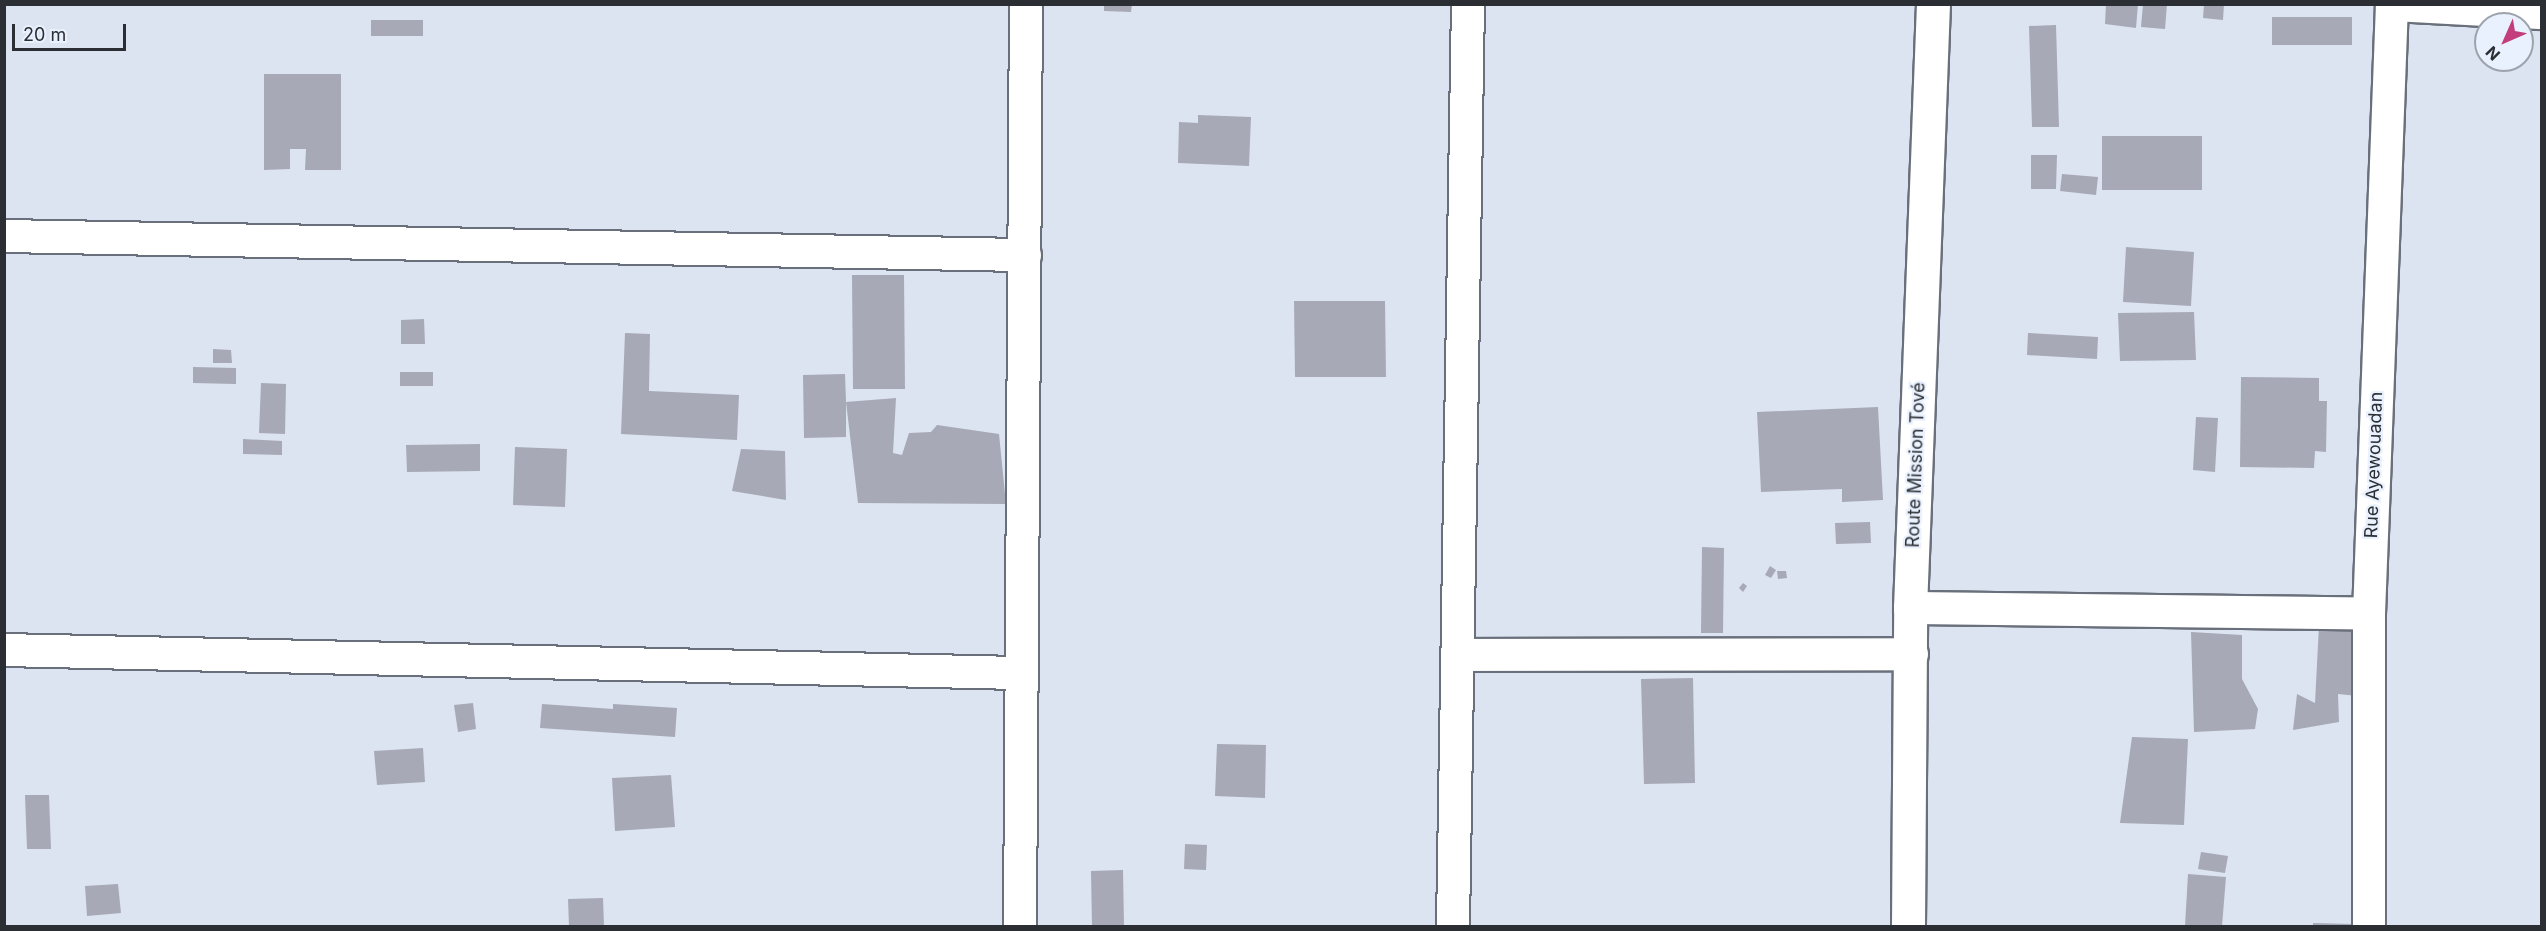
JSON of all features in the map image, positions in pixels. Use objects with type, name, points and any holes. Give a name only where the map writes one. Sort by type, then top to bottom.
[{"type":"street","points":[[1020,927],[1026,4]]},
{"type":"street","points":[[1453,927],[1468,4]]},
{"type":"street","name":"Route Mission Tové","points":[[1908,927],[1912,654],[1910,608],[1933,4]]},
{"type":"street","points":[[2392,5],[2541,13]]},
{"type":"street","name":"Rue Ayewouadan","points":[[2369,927],[2368,614],[2392,5]]},
{"type":"street","points":[[4,236],[1025,255]]},
{"type":"street","points":[[1910,608],[2368,614]]},
{"type":"street","points":[[4,650],[1020,673]]},
{"type":"street","points":[[1459,655],[1912,654]]},
{"type":"building","points":[[1104,4],[1132,4],[1131,12],[1104,11]]},
{"type":"building","points":[[2106,4],[2138,4],[2136,28],[2105,24]]},
{"type":"building","points":[[2143,4],[2167,4],[2165,29],[2141,27]]},
{"type":"building","points":[[2204,4],[2224,4],[2223,20],[2203,18]]},
{"type":"building","points":[[2272,17],[2352,17],[2352,45],[2272,45]]},
{"type":"building","points":[[371,20],[423,20],[423,36],[371,36]]},
{"type":"building","points":[[2056,25],[2059,127],[2032,127],[2029,26]]},
{"type":"building","points":[[264,74],[341,74],[341,170],[305,170],[306,149],[290,149],[290,169],[264,170]]},
{"type":"building","points":[[1198,115],[1251,117],[1249,166],[1178,163],[1179,122],[1198,123]]},
{"type":"building","points":[[2102,136],[2202,136],[2202,190],[2102,190]]},
{"type":"building","points":[[2031,155],[2057,155],[2056,189],[2031,189]]},
{"type":"building","points":[[2062,174],[2098,177],[2096,195],[2060,191]]},
{"type":"building","points":[[2126,247],[2194,252],[2191,306],[2123,302]]},
{"type":"building","points":[[852,275],[904,275],[905,389],[853,389]]},
{"type":"building","points":[[1294,301],[1385,301],[1386,377],[1295,377]]},
{"type":"building","points":[[2194,312],[2196,360],[2120,361],[2118,313]]},
{"type":"building","points":[[424,319],[425,344],[401,344],[401,320]]},
{"type":"building","points":[[625,333],[650,334],[649,391],[739,395],[737,440],[621,434]]},
{"type":"building","points":[[2028,333],[2098,337],[2097,359],[2027,355]]},
{"type":"building","points":[[213,349],[231,350],[232,363],[213,363]]},
{"type":"building","points":[[193,367],[236,368],[236,384],[193,383]]},
{"type":"building","points":[[400,372],[433,372],[433,386],[400,386]]},
{"type":"building","points":[[845,374],[846,437],[804,438],[803,375]]},
{"type":"building","points":[[2241,377],[2319,378],[2319,401],[2327,401],[2326,452],[2315,451],[2314,468],[2240,467]]},
{"type":"building","points":[[261,383],[286,384],[285,434],[259,433]]},
{"type":"building","points":[[896,398],[893,453],[902,455],[909,433],[931,432],[937,425],[999,434],[1006,504],[858,503],[846,402]]},
{"type":"building","points":[[1878,407],[1883,500],[1842,502],[1842,489],[1761,492],[1757,412]]},
{"type":"building","points":[[2196,417],[2218,418],[2215,472],[2193,470]]},
{"type":"building","points":[[243,439],[282,441],[282,455],[243,454]]},
{"type":"building","points":[[480,444],[480,471],[407,472],[406,445]]},
{"type":"building","points":[[515,447],[567,449],[565,507],[513,505]]},
{"type":"building","points":[[741,449],[785,451],[786,500],[732,491]]},
{"type":"building","points":[[1870,522],[1871,543],[1836,544],[1835,523]]},
{"type":"building","points":[[1702,547],[1724,548],[1723,633],[1701,633]]},
{"type":"building","points":[[1770,566],[1776,570],[1771,578],[1765,575]]},
{"type":"building","points":[[1777,571],[1786,571],[1787,578],[1778,579]]},
{"type":"building","points":[[1743,583],[1747,586],[1743,592],[1739,588]]},
{"type":"building","points":[[2349,622],[2360,637],[2358,696],[2338,694],[2339,722],[2293,730],[2297,694],[2315,703],[2319,625]]},
{"type":"building","points":[[2191,632],[2242,635],[2242,679],[2258,709],[2255,729],[2194,732]]},
{"type":"building","points":[[1693,678],[1695,783],[1644,784],[1641,679]]},
{"type":"building","points":[[473,703],[476,729],[458,732],[454,705]]},
{"type":"building","points":[[542,704],[613,709],[613,704],[677,708],[675,737],[540,728]]},
{"type":"building","points":[[2132,737],[2188,739],[2184,825],[2120,823]]},
{"type":"building","points":[[1217,744],[1266,745],[1265,798],[1215,796]]},
{"type":"building","points":[[423,748],[425,782],[377,785],[374,751]]},
{"type":"building","points":[[671,775],[675,827],[615,831],[612,778]]},
{"type":"building","points":[[25,795],[49,795],[51,849],[27,849]]},
{"type":"building","points":[[1185,844],[1207,845],[1206,870],[1184,869]]},
{"type":"building","points":[[2201,852],[2228,856],[2225,873],[2198,869]]},
{"type":"building","points":[[1123,870],[1124,926],[1092,926],[1091,871]]},
{"type":"building","points":[[2188,874],[2226,877],[2222,926],[2185,926]]},
{"type":"building","points":[[118,884],[121,913],[87,916],[85,886]]},
{"type":"building","points":[[603,898],[604,926],[569,926],[568,899]]},
{"type":"building","points":[[2313,923],[2353,924],[2353,926],[2313,926]]}]
